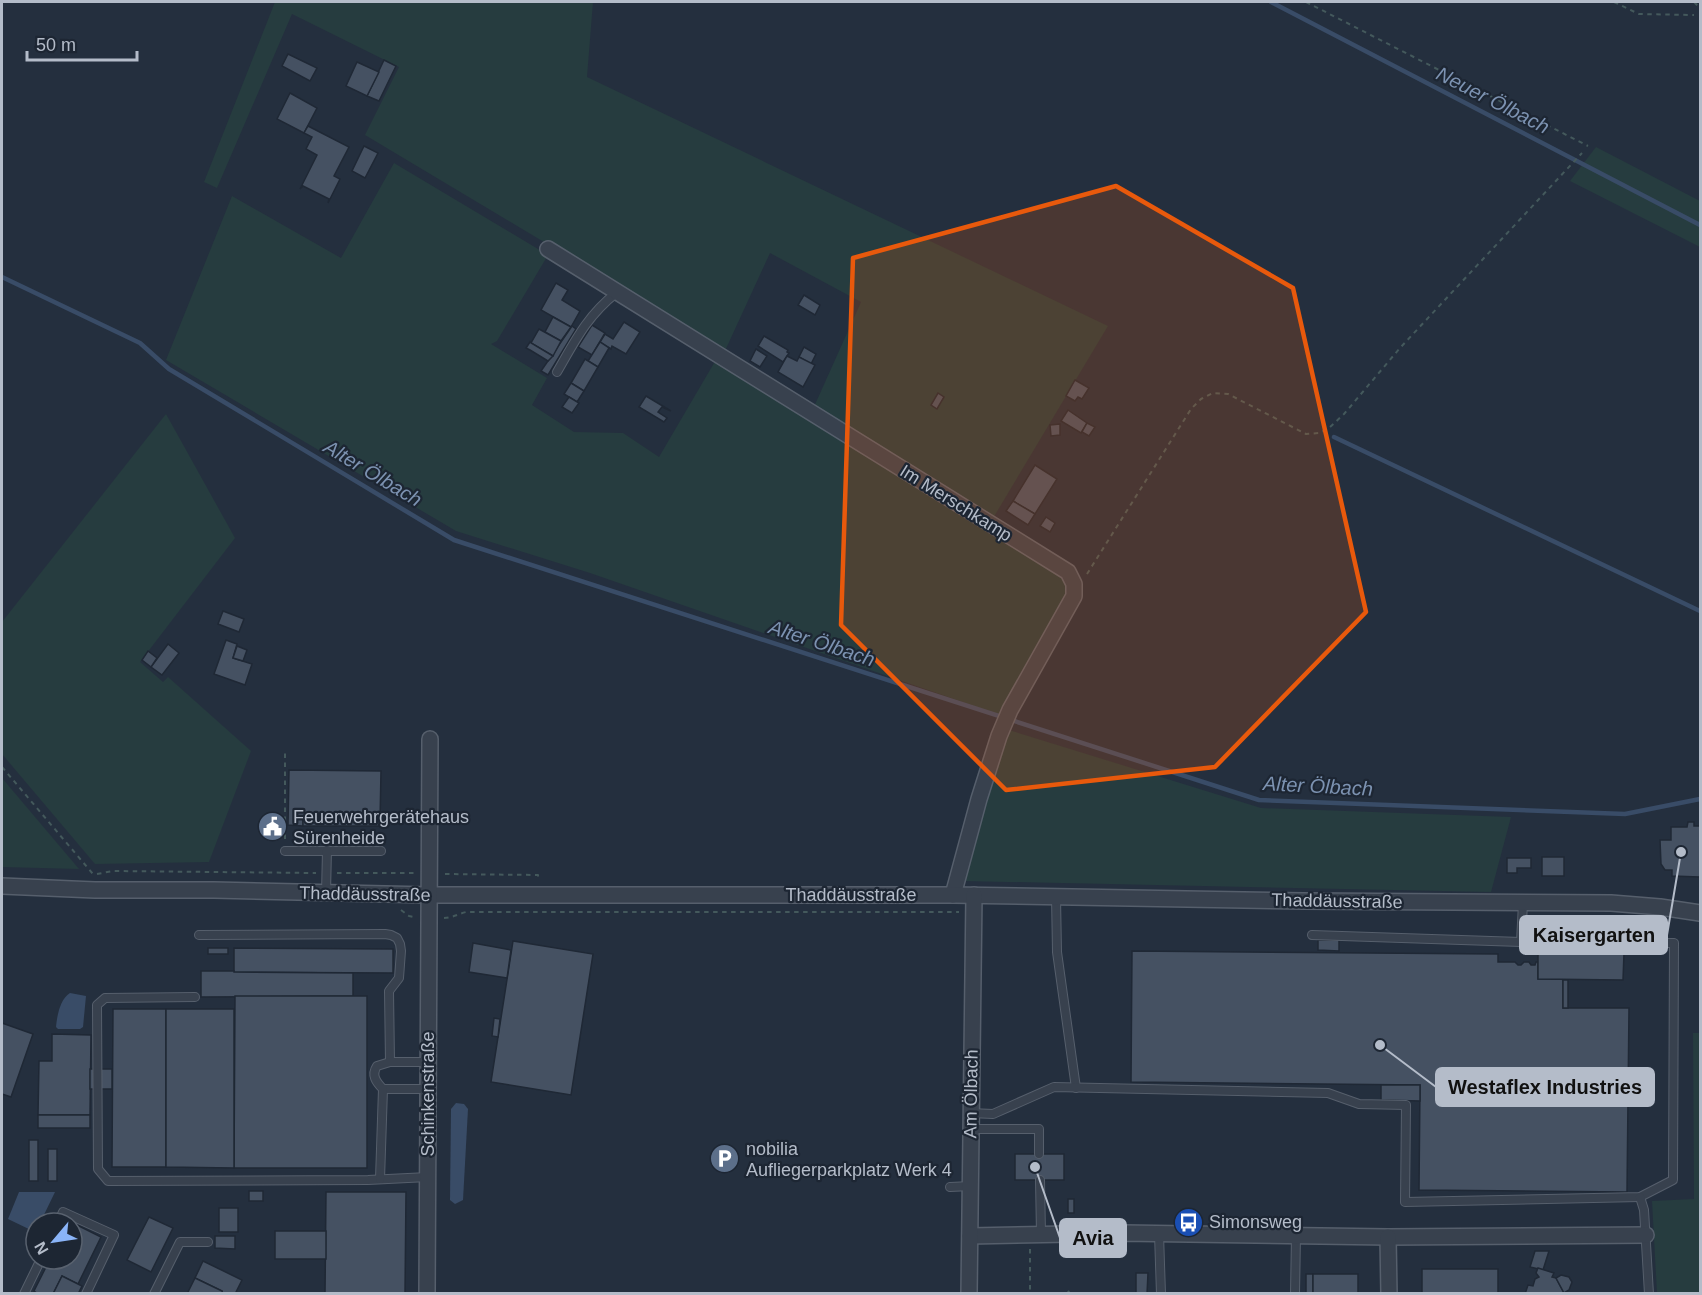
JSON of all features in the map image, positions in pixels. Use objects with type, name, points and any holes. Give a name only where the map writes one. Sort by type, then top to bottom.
[{"type":"street","name":"Im Merschkamp","points":[[548,249],[1068,572],[1074,584]]},
{"type":"street","points":[[953,895],[999,736],[1010,710],[1074,596],[1074,584]]},
{"type":"street","name":"Schinkenstraße","points":[[427,1293],[430,739]]},
{"type":"street","name":"Thaddäusstraße","points":[[2,886],[95,890],[429,895],[974,895],[1611,903],[1660,906],[1701,912]]},
{"type":"street","name":"Am Ölbach","points":[[969,1293],[974,895]]},
{"type":"street","points":[[970,1236],[1035,1234],[1388,1237],[1646,1235]]},
{"type":"street","points":[[1388,1237],[1389,1293]]},
{"type":"lane","points":[[557,372],[596,310],[616,293]]},
{"type":"lane","points":[[327,850],[327,893]]},
{"type":"lane","points":[[285,851],[381,850]]},
{"type":"lane","points":[[1056,897],[1057,952],[1076,1088]]},
{"type":"lane","points":[[1521,942],[1523,903]]},
{"type":"lane","points":[[199,935],[385,934],[397,938],[401,951],[399,978],[389,991],[390,1062]]},
{"type":"lane","points":[[970,1113],[993,1114],[1054,1087],[1328,1094],[1359,1104],[1406,1105],[1406,1202],[1641,1197],[1673,1180],[1674,943],[1521,942],[1312,935]]},
{"type":"lane","points":[[195,997],[105,999],[98,1005],[98,1169],[108,1180],[428,1177]]},
{"type":"lane","points":[[428,1089],[383,1089],[375,1081],[374,1070],[377,1065],[390,1062],[429,1062]]},
{"type":"lane","points":[[380,1179],[383,1089]]},
{"type":"lane","points":[[970,1129],[1039,1129],[1039,1154]]},
{"type":"lane","points":[[1035,1234],[1040,1180]]},
{"type":"lane","points":[[950,1187],[971,1186]]},
{"type":"lane","points":[[1641,1197],[1644,1210],[1649,1293]]},
{"type":"lane","points":[[84,1221],[114,1235],[86,1293]]},
{"type":"lane","points":[[1159,1234],[1161,1293]]},
{"type":"lane","points":[[1295,1293],[1296,1235]]},
{"type":"lane","points":[[154,1293],[180,1242],[208,1242]]},
{"type":"lane","points":[[24,1293],[34,1271]]},
{"type":"path","points":[[1306,2],[1588,146]]},
{"type":"path","points":[[1614,2],[1639,14],[1694,15]]},
{"type":"path","points":[[1694,2],[1700,8]]},
{"type":"path","points":[[1074,584],[1082,581],[1191,410],[1201,399],[1213,393],[1228,394],[1306,434],[1319,433],[1328,429],[1344,414],[1400,348],[1582,153]]},
{"type":"path","points":[[285,753],[285,851]]},
{"type":"path","points":[[2,767],[93,875]]},
{"type":"path","points":[[84,876],[113,871],[538,875],[537,894]]},
{"type":"path","points":[[396,909],[409,916],[429,917]]},
{"type":"path","points":[[1030,1293],[1035,1234]]},
{"type":"path","points":[[1066,1293],[1072,1289]]},
{"type":"highlighted area","points":[[1116,186],[1293,288],[1366,612],[1215,767],[1006,790],[841,625],[853,258]]},
{"type":"green space","points":[[275,2],[593,2],[587,77],[1108,326],[992,520],[813,409],[861,302],[770,253],[724,353],[676,321],[365,135],[399,67],[292,14],[217,188],[204,182]]},
{"type":"green space","points":[[1596,147],[1700,201],[1700,247],[1570,181]]},
{"type":"green space","points":[[394,163],[548,255],[497,341],[491,344],[547,378],[532,405],[574,432],[623,433],[659,457],[717,358],[1062,575],[1068,585],[1069,594],[1000,715],[590,573],[456,531],[166,360],[232,196],[341,258]]},
{"type":"green space","points":[[166,414],[235,538],[140,662],[163,682],[168,677],[251,751],[209,862],[95,864],[2,754],[2,622]]},
{"type":"green space","points":[[1009,730],[1261,808],[1511,817],[1491,892],[963,881]]},
{"type":"green space","points":[[2,778],[79,869],[2,867]]},
{"type":"green space","points":[[1693,1033],[1700,1033],[1700,1293],[1657,1293],[1652,1201],[1694,1199]]},
{"type":"water","points":[[70,993],[86,996],[83,1027],[58,1029],[56,1027],[60,1008]]},
{"type":"water","points":[[456,1103],[464,1104],[468,1109],[463,1200],[455,1204],[450,1200],[451,1109]]},
{"type":"water","points":[[19,1192],[55,1192],[46,1211],[24,1211],[24,1227],[8,1219]]},
{"type":"building","points":[[288,54],[317,68],[310,81],[282,66]]},
{"type":"building","points":[[384,60],[396,66],[379,101],[367,96]]},
{"type":"building","points":[[357,62],[379,72],[367,96],[346,86]]},
{"type":"building","points":[[290,93],[317,108],[304,133],[277,119]]},
{"type":"building","points":[[308,126],[349,147],[334,176],[340,179],[328,203],[329,199],[303,186],[300,189],[317,155],[306,149],[312,137],[304,133]]},
{"type":"building","points":[[364,146],[378,153],[365,178],[352,171]]},
{"type":"building","points":[[556,283],[568,290],[562,300],[580,311],[571,327],[541,310]]},
{"type":"building","points":[[804,295],[820,305],[815,315],[798,305]]},
{"type":"building","points":[[553,317],[571,327],[561,341],[545,332]]},
{"type":"building","points":[[624,322],[640,332],[626,354],[600,342],[605,334],[613,339]]},
{"type":"building","points":[[592,325],[605,333],[592,355],[578,347]]},
{"type":"building","points":[[572,326],[576,329],[548,375],[541,371]]},
{"type":"building","points":[[539,329],[561,341],[553,356],[531,343]]},
{"type":"building","points":[[764,336],[788,350],[789,353],[783,362],[758,346]]},
{"type":"building","points":[[530,342],[553,356],[548,361],[526,348]]},
{"type":"building","points":[[600,342],[609,348],[598,367],[588,361]]},
{"type":"building","points":[[804,347],[816,354],[811,364],[799,357]]},
{"type":"building","points":[[756,349],[767,356],[760,367],[750,361]]},
{"type":"building","points":[[787,356],[797,361],[799,357],[815,365],[803,387],[778,372]]},
{"type":"building","points":[[585,359],[598,367],[584,391],[571,383]]},
{"type":"building","points":[[1075,380],[1089,388],[1082,399],[1078,397],[1075,401],[1066,396]]},
{"type":"building","points":[[571,383],[584,391],[577,402],[564,394]]},
{"type":"building","points":[[938,393],[944,397],[937,409],[931,405]]},
{"type":"building","points":[[646,396],[671,411],[662,407],[658,412],[667,418],[664,422],[639,407]]},
{"type":"building","points":[[569,397],[579,403],[572,413],[562,407]]},
{"type":"building","points":[[1068,410],[1087,423],[1081,433],[1061,421]]},
{"type":"building","points":[[1087,423],[1095,427],[1089,436],[1082,432]]},
{"type":"building","points":[[1060,424],[1060,435],[1051,436],[1050,425]]},
{"type":"building","points":[[1035,465],[1057,479],[1035,514],[1013,501]]},
{"type":"building","points":[[1013,501],[1035,514],[1028,525],[1006,511]]},
{"type":"building","points":[[1046,517],[1055,523],[1050,532],[1040,526]]},
{"type":"building","points":[[223,611],[244,619],[239,632],[218,624]]},
{"type":"building","points":[[226,640],[237,644],[233,658],[252,664],[245,685],[214,674]]},
{"type":"building","points":[[168,644],[179,653],[162,675],[151,667]]},
{"type":"building","points":[[237,646],[247,650],[243,661],[233,658]]},
{"type":"building","points":[[148,651],[157,658],[151,667],[142,660]]},
{"type":"building","points":[[289,770],[381,771],[380,822],[303,820],[303,826],[288,825]]},
{"type":"building","points":[[303,820],[380,822],[380,826],[303,826]]},
{"type":"building","points":[[1688,822],[1694,822],[1694,826],[1700,826],[1700,877],[1672,876],[1672,870],[1665,870],[1661,864],[1660,840],[1671,840],[1671,827],[1687,827]]},
{"type":"building","points":[[1542,857],[1564,857],[1564,876],[1542,876]]},
{"type":"building","points":[[1507,858],[1531,858],[1531,868],[1517,868],[1517,873],[1507,873]]},
{"type":"building","points":[[1318,940],[1339,940],[1339,951],[1318,950]]},
{"type":"building","points":[[513,941],[593,954],[571,1095],[491,1082]]},
{"type":"building","points":[[473,943],[511,950],[507,978],[469,972]]},
{"type":"building","points":[[208,948],[228,948],[228,954],[208,954]]},
{"type":"building","points":[[234,948],[393,949],[393,973],[234,972]]},
{"type":"building","points":[[1132,951],[1498,954],[1498,962],[1515,962],[1521,965],[1529,962],[1535,965],[1538,962],[1538,979],[1563,979],[1563,1008],[1629,1008],[1627,1192],[1419,1190],[1420,1085],[1131,1082]]},
{"type":"building","points":[[1538,952],[1624,953],[1623,980],[1538,979]]},
{"type":"building","points":[[201,971],[353,973],[353,996],[201,997]]},
{"type":"building","points":[[1563,980],[1568,980],[1568,1008],[1563,1008]]},
{"type":"building","points":[[235,996],[367,996],[367,1168],[234,1168]]},
{"type":"building","points":[[113,1009],[166,1009],[166,1167],[112,1167]]},
{"type":"building","points":[[166,1009],[234,1009],[234,1168],[166,1167]]},
{"type":"building","points":[[494,1018],[500,1019],[498,1037],[492,1036]]},
{"type":"building","points":[[2,1023],[33,1034],[11,1097],[2,1094]]},
{"type":"building","points":[[52,1034],[91,1035],[90,1115],[38,1115],[39,1061],[52,1061]]},
{"type":"building","points":[[90,1069],[112,1069],[112,1089],[90,1089]]},
{"type":"building","points":[[1381,1085],[1420,1085],[1420,1101],[1381,1100]]},
{"type":"building","points":[[38,1115],[90,1115],[90,1128],[38,1128]]},
{"type":"building","points":[[29,1140],[38,1140],[38,1181],[29,1181]]},
{"type":"building","points":[[48,1149],[57,1149],[57,1181],[48,1181]]},
{"type":"building","points":[[1015,1154],[1064,1154],[1064,1180],[1015,1180]]},
{"type":"building","points":[[249,1191],[263,1191],[263,1201],[249,1201]]},
{"type":"building","points":[[326,1192],[406,1192],[405,1294],[325,1294]]},
{"type":"building","points":[[1068,1199],[1074,1199],[1074,1213],[1068,1213]]},
{"type":"building","points":[[219,1208],[238,1208],[238,1232],[219,1232]]},
{"type":"building","points":[[149,1217],[173,1228],[151,1272],[127,1260]]},
{"type":"building","points":[[84,1228],[101,1237],[78,1284],[62,1276],[53,1294],[38,1294],[34,1291],[44,1271],[84,1271]]},
{"type":"building","points":[[275,1231],[326,1231],[326,1259],[275,1259]]},
{"type":"building","points":[[215,1236],[235,1236],[235,1249],[215,1248]]},
{"type":"building","points":[[1535,1251],[1549,1251],[1543,1270],[1530,1267]]},
{"type":"building","points":[[203,1261],[242,1280],[235,1294],[223,1294],[222,1291],[195,1278]]},
{"type":"building","points":[[1538,1268],[1554,1273],[1552,1277],[1556,1278],[1564,1293],[1525,1294],[1528,1285],[1533,1286],[1535,1279],[1539,1277],[1536,1273]]},
{"type":"building","points":[[1422,1269],[1498,1269],[1498,1293],[1422,1293]]},
{"type":"building","points":[[1136,1273],[1148,1273],[1147,1294],[1136,1294]]},
{"type":"building","points":[[1306,1274],[1313,1274],[1313,1294],[1306,1294]]},
{"type":"building","points":[[1313,1274],[1358,1274],[1358,1294],[1313,1294]]},
{"type":"building","points":[[1561,1275],[1569,1277],[1572,1282],[1569,1290],[1564,1293],[1556,1278]]},
{"type":"building","points":[[62,1276],[82,1286],[78,1294],[53,1294]]},
{"type":"building","points":[[195,1278],[222,1291],[223,1294],[187,1294]]},
{"type":"waterway","name":"Neuer Ölbach","points":[[1271,2],[1700,225]]},
{"type":"waterway","name":"Alter Ölbach","points":[[2,277],[140,343],[169,369],[454,540],[1259,800],[1625,814],[1700,799]]},
{"type":"waterway","points":[[1334,437],[1700,611]]},
{"type":"place","name":"Feuerwehrgerätehaus Sürenheide","points":[[272,827]]},
{"type":"place","name":"Kaisergarten","points":[[1681,852]]},
{"type":"place","name":"Westaflex Industries","points":[[1380,1045]]},
{"type":"place","name":"nobilia Aufliegerparkplatz Werk 4","points":[[725,1159]]},
{"type":"place","name":"Avia","points":[[1035,1167]]},
{"type":"place","name":"Simonsweg","points":[[1188,1222]]}]
